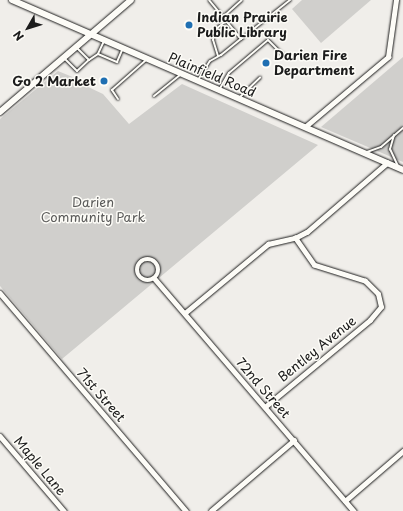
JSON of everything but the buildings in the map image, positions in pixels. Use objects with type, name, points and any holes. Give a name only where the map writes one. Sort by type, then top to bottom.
[{"type":"main road","name":"Plainfield Road","points":[[12,0],[401,169]]},
{"type":"main road","points":[[0,112],[131,0]]},
{"type":"street","points":[[305,127],[388,57],[396,0]]},
{"type":"street","points":[[185,313],[268,244],[295,238],[307,232],[387,163]]},
{"type":"street","name":"Bentley Avenue","points":[[265,407],[370,320],[381,307],[378,294],[365,281],[314,265],[295,238]]},
{"type":"street","points":[[152,260],[158,265],[159,272],[155,279],[146,281],[140,277],[138,271],[142,262],[152,260]]},
{"type":"street","name":"72nd Street","points":[[155,279],[354,511]]},
{"type":"street","name":"71st Street","points":[[0,293],[186,511]]},
{"type":"street","name":"Maple Lane","points":[[0,436],[64,511]]},
{"type":"street","points":[[211,511],[294,440]]},
{"type":"street","points":[[345,501],[403,452]]},
{"type":"lane","points":[[209,0],[242,39]]},
{"type":"lane","points":[[223,17],[242,0]]},
{"type":"lane","points":[[198,82],[204,68],[290,0]]},
{"type":"lane","points":[[218,56],[213,40],[214,35],[216,29],[226,21]]},
{"type":"lane","points":[[63,58],[76,71],[98,54],[104,40]]},
{"type":"lane","points":[[219,91],[229,73],[268,40],[284,56]]},
{"type":"lane","points":[[76,47],[89,60]]},
{"type":"lane","points":[[98,54],[117,62],[123,48]]},
{"type":"lane","points":[[118,98],[112,90],[147,59]]},
{"type":"lane","points":[[154,96],[181,74]]},
{"type":"lane","points":[[238,99],[260,78]]},
{"type":"lane","points":[[364,153],[381,147],[394,134],[403,128]]},
{"type":"lane","points":[[394,134],[390,148],[401,169]]},
{"type":"green space","points":[[302,0],[371,0],[321,43],[292,9]]},
{"type":"green space","points":[[403,57],[403,162],[321,127]]},
{"type":"green space","name":"Darien Community Park","points":[[58,71],[87,83],[86,86],[103,94],[129,124],[182,84],[318,145],[62,359],[0,286],[0,119]]},
{"type":"place","name":"Indian Prairie Public Library","points":[[189,25]]},
{"type":"place","name":"Darien Fire Department","points":[[266,63]]},
{"type":"place","name":"Go 2 Market","points":[[104,81]]}]
